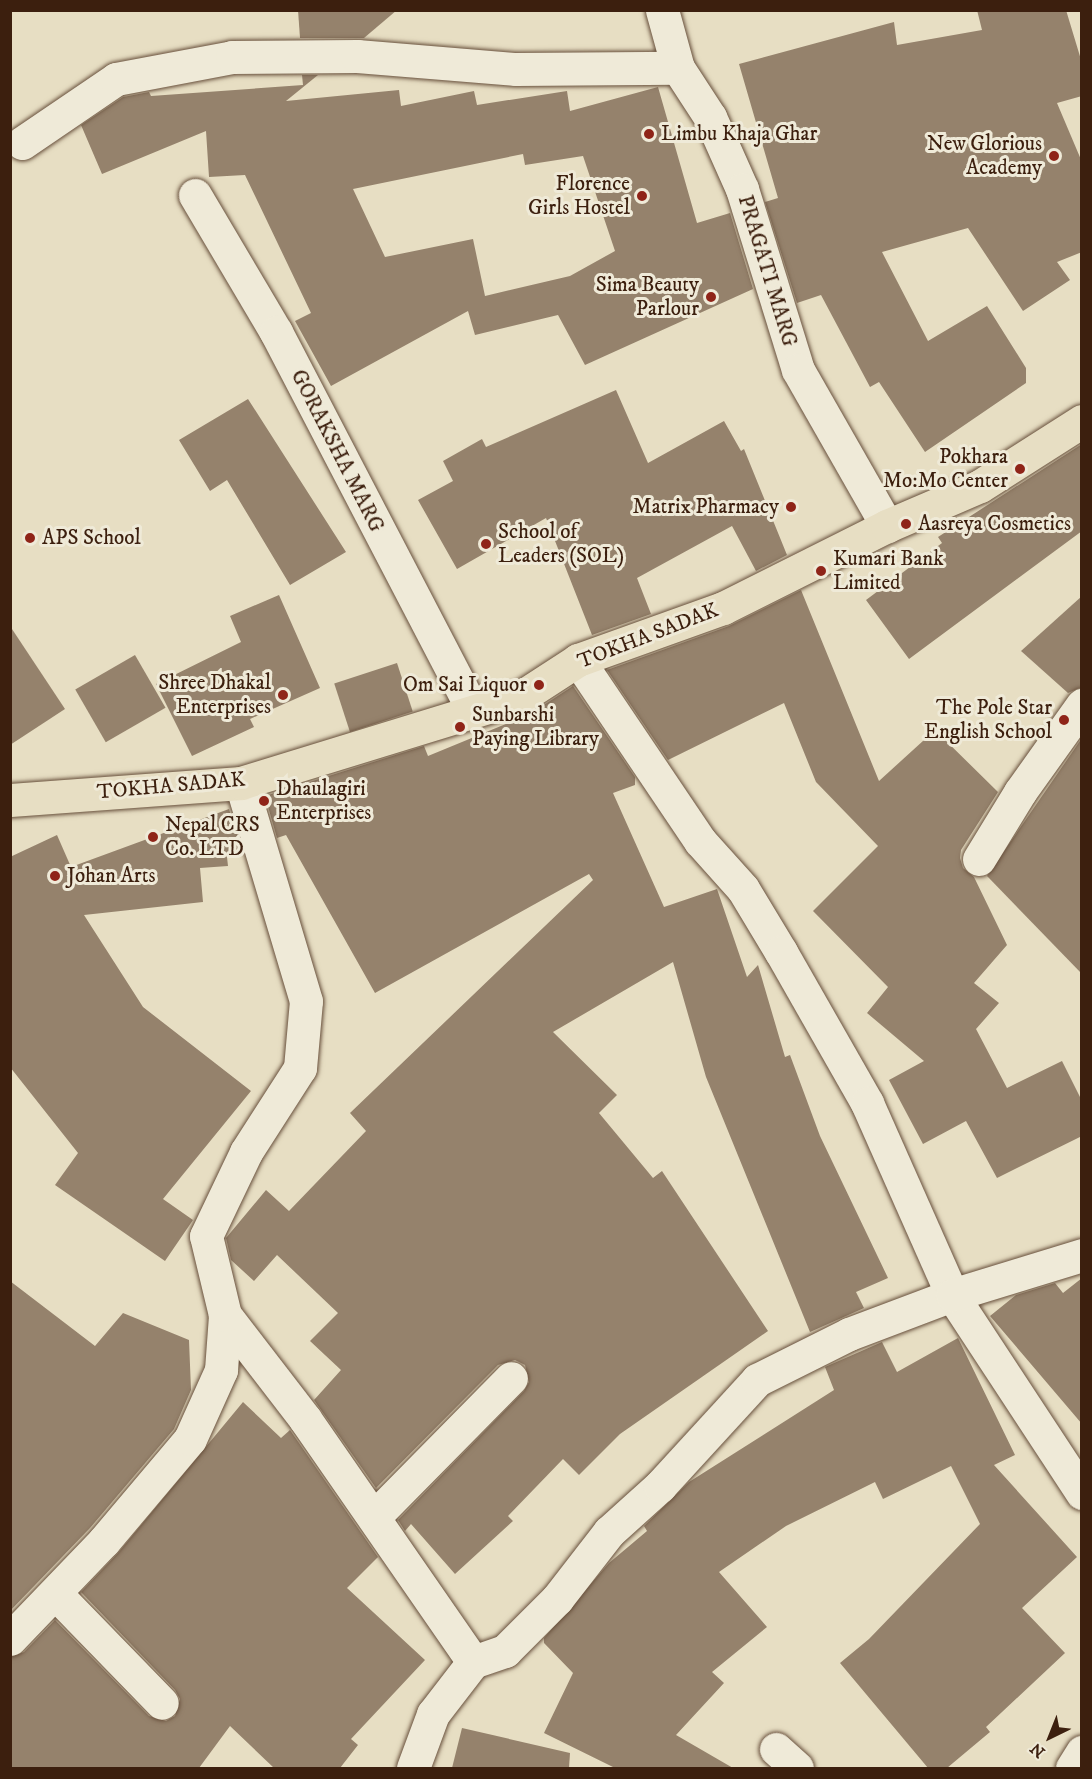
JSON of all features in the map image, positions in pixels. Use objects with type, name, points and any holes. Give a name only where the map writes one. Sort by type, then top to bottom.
[{"type":"main road","name":"TOKHA SADAK","points":[[10,800],[241,783],[473,710],[521,698],[578,660],[723,608],[887,526],[980,486],[1082,421]]},
{"type":"street","name":"PRAGATI MARG","points":[[662,10],[678,68],[710,117],[742,189],[798,370],[887,526]]},
{"type":"street","points":[[22,143],[116,79],[232,57],[357,56],[516,69],[678,68]]},
{"type":"street","name":"GORAKSHA MARG","points":[[195,195],[276,332],[473,710]]},
{"type":"street","points":[[578,660],[700,841],[742,889],[781,952],[867,1103],[951,1295],[1082,1493]]},
{"type":"street","points":[[979,859],[1020,792],[1082,705]]},
{"type":"street","points":[[10,1639],[55,1593],[190,1439],[221,1370],[225,1315],[206,1236],[246,1152],[300,1068],[306,1001],[241,783]]},
{"type":"street","points":[[413,1768],[433,1714],[473,1662],[505,1652],[557,1599],[609,1532],[660,1486],[757,1380],[849,1334],[951,1295],[1082,1255]]},
{"type":"street","points":[[225,1315],[305,1419],[473,1662]]},
{"type":"street","points":[[374,1516],[511,1378]]},
{"type":"street","points":[[55,1593],[162,1703]]},
{"type":"street","points":[[1072,1768],[1082,1752]]},
{"type":"building","points":[[298,10],[397,10],[364,38],[300,38]]},
{"type":"building","points":[[977,10],[1066,10],[1082,63],[1082,96],[1057,103],[1082,162],[1082,252],[1057,262],[1070,280],[1023,311],[968,228],[882,252],[928,341],[987,306],[1026,368],[1026,383],[925,452],[879,382],[870,387],[821,295],[797,303],[765,202],[778,198],[739,64],[894,22],[897,45],[982,30]]},
{"type":"building","points":[[302,75],[318,75],[286,101],[399,90],[401,106],[474,91],[477,105],[567,91],[570,111],[658,87],[697,223],[730,213],[753,289],[585,365],[558,315],[475,335],[468,311],[331,386],[295,321],[311,313],[245,175],[209,177],[206,131],[102,174],[81,125],[123,97],[149,92],[151,96],[303,85]],"holes":[[[523,154],[525,165],[583,156],[615,251],[570,276],[485,296],[473,239],[385,257],[353,189]]]},
{"type":"building","points":[[616,390],[648,463],[724,421],[741,451],[744,449],[787,555],[756,571],[732,526],[637,578],[651,614],[592,635],[546,518],[457,569],[418,500],[453,481],[443,461],[482,439],[486,447]]},
{"type":"building","points":[[248,399],[346,552],[290,585],[227,480],[210,491],[179,440]]},
{"type":"building","points":[[1082,444],[1082,531],[909,659],[866,600],[942,543],[938,537]]},
{"type":"building","points":[[801,590],[879,781],[935,730],[998,792],[961,850],[960,858],[963,868],[974,877],[1007,945],[974,983],[999,1003],[976,1029],[1007,1088],[1062,1061],[1082,1101],[1082,1136],[997,1178],[966,1121],[923,1144],[889,1080],[924,1061],[867,1013],[888,987],[813,911],[878,846],[816,782],[784,703],[668,760],[607,670],[729,626]]},
{"type":"building","points":[[279,595],[320,688],[250,719],[254,727],[192,756],[156,684],[241,642],[230,616]]},
{"type":"building","points":[[1082,596],[1082,687],[1068,693],[1021,651]]},
{"type":"building","points":[[10,626],[65,709],[10,745]]},
{"type":"building","points":[[135,655],[166,708],[106,742],[75,690]]},
{"type":"building","points":[[397,663],[413,712],[350,732],[334,683]]},
{"type":"building","points":[[573,686],[635,777],[635,785],[613,793],[664,907],[717,889],[747,977],[758,965],[785,1057],[790,1055],[820,1136],[888,1278],[856,1292],[864,1308],[810,1332],[706,1077],[673,962],[553,1032],[617,1095],[599,1113],[653,1178],[662,1171],[768,1331],[620,1434],[579,1475],[563,1459],[508,1516],[513,1521],[455,1574],[411,1524],[405,1531],[398,1520],[524,1391],[529,1382],[525,1365],[515,1360],[498,1365],[376,1488],[314,1400],[341,1370],[310,1341],[338,1313],[277,1255],[254,1281],[231,1260],[226,1238],[266,1190],[289,1211],[366,1131],[350,1113],[593,880],[589,874],[375,993],[286,835],[277,838],[265,796],[424,746],[428,756],[530,714]]},
{"type":"building","points":[[1082,738],[1082,974],[987,876]]},
{"type":"building","points":[[229,809],[242,851],[227,857],[228,866],[200,868],[203,902],[84,915],[143,1007],[251,1091],[163,1199],[193,1220],[165,1261],[55,1185],[78,1153],[10,1067],[10,857],[57,835],[71,867]]},
{"type":"building","points":[[1082,1278],[1082,1424],[990,1316],[1016,1295],[1055,1283],[1063,1293]]},
{"type":"building","points":[[10,1281],[95,1346],[123,1313],[189,1340],[191,1390],[174,1429],[90,1528],[10,1611]]},
{"type":"building","points":[[958,1338],[1015,1455],[994,1465],[1077,1557],[1022,1608],[1065,1653],[986,1727],[990,1732],[947,1768],[928,1768],[840,1663],[869,1639],[980,1524],[951,1466],[883,1499],[875,1482],[786,1526],[719,1572],[767,1627],[712,1672],[724,1683],[676,1735],[733,1768],[615,1768],[544,1733],[573,1673],[544,1643],[544,1638],[609,1563],[647,1531],[644,1526],[689,1482],[834,1390],[825,1367],[882,1342],[897,1372]]},
{"type":"building","points":[[243,1402],[281,1438],[290,1430],[378,1557],[347,1588],[425,1660],[351,1739],[358,1745],[340,1768],[274,1768],[230,1726],[199,1768],[10,1768],[10,1657],[24,1652],[55,1620],[149,1716],[166,1721],[175,1716],[180,1699],[175,1690],[81,1592],[118,1553]]},
{"type":"building","points":[[462,1728],[570,1753],[569,1768],[452,1768]]},
{"type":"place","name":"Limbu Khaja Ghar","points":[[649,134]]},
{"type":"place","name":"New Glorious Academy","points":[[1054,156]]},
{"type":"place","name":"Florence Girls Hostel","points":[[642,196]]},
{"type":"place","name":"Sima Beauty Parlour","points":[[711,297]]},
{"type":"place","name":"Pokhara Mo:Mo Center","points":[[1020,469]]},
{"type":"place","name":"Matrix Pharmacy","points":[[791,507]]},
{"type":"place","name":"Aasreya Cosmetics","points":[[906,524]]},
{"type":"place","name":"APS School","points":[[30,538]]},
{"type":"place","name":"School of Leaders (SOL)","points":[[486,544]]},
{"type":"place","name":"Kumari Bank Limited","points":[[821,571]]},
{"type":"place","name":"Om Sai Liquor","points":[[539,685]]},
{"type":"place","name":"Shree Dhakal Enterprises","points":[[283,695]]},
{"type":"place","name":"The Pole Star English School","points":[[1064,720]]},
{"type":"place","name":"Sunbarshi Paying Library","points":[[460,727]]},
{"type":"place","name":"Dhaulagiri Enterprises","points":[[264,801]]},
{"type":"place","name":"Nepal CRS Co. LTD","points":[[153,837]]},
{"type":"place","name":"Johan Arts","points":[[55,876]]}]
